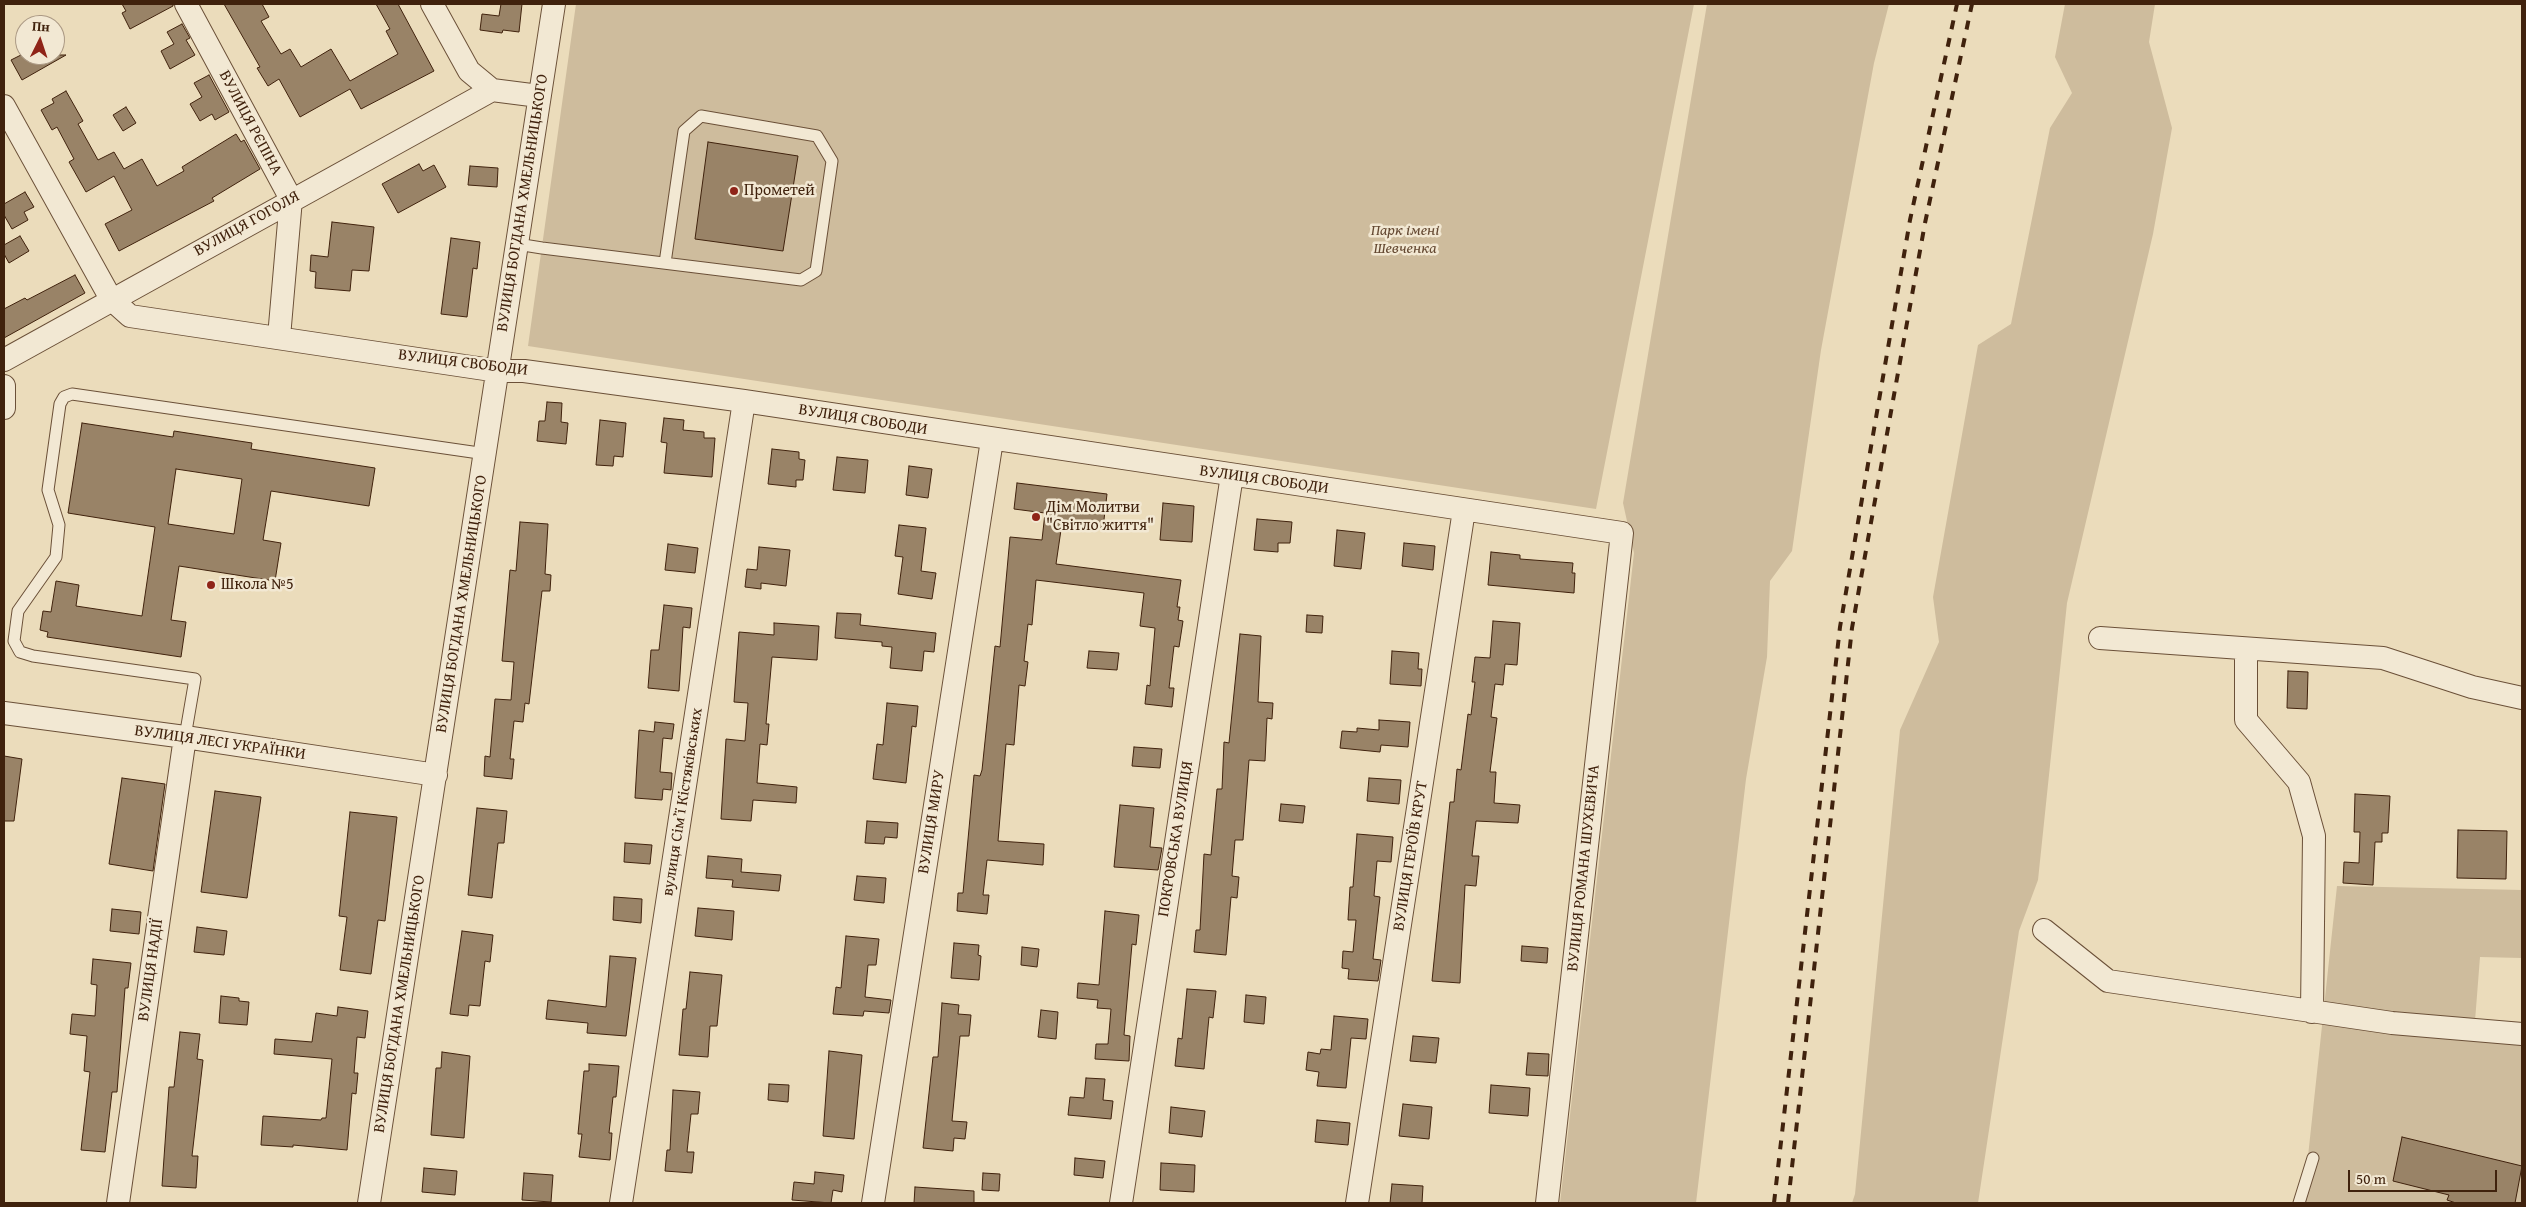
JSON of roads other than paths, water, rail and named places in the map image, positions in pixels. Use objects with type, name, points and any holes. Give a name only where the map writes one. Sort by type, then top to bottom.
[{"type":"street","name":"ВУЛИЦЯ РЄПІНА","points":[[186,4],[291,199]]},
{"type":"street","points":[[432,4],[469,71],[492,90],[539,96]]},
{"type":"street","name":"ВУЛИЦЯ БОГДАНА ХМЕЛЬНИЦЬКОГО","points":[[369,1203],[554,4]]},
{"type":"street","name":"ВУЛИЦЯ ГОГОЛЯ","points":[[4,360],[291,199],[492,90]]},
{"type":"street","name":"ВУЛИЦЯ СВОБОДИ","points":[[4,106],[111,299],[130,316],[498,371],[524,371],[744,401],[992,440],[1622,533]]},
{"type":"street","points":[[279,337],[291,199]]},
{"type":"street","points":[[4,386],[4,408]]},
{"type":"street","name":"вулиця Сімʼї Кістяківських","points":[[621,1203],[744,401]]},
{"type":"street","name":"ВУЛИЦЯ МИРУ","points":[[873,1203],[992,440]]},
{"type":"street","name":"ПОКРОВСЬКА ВУЛИЦЯ","points":[[1121,1203],[1232,475]]},
{"type":"street","name":"ВУЛИЦЯ ГЕРОЇВ КРУТ","points":[[1357,1203],[1464,510]]},
{"type":"street","name":"ВУЛИЦЯ РОМАНА ШУХЕВИЧА","points":[[1547,1203],[1622,533]]},
{"type":"street","points":[[2100,638],[2383,658],[2472,687],[2522,698]]},
{"type":"street","points":[[2246,649],[2246,720],[2299,782],[2314,836],[2312,1012]]},
{"type":"street","name":"ВУЛИЦЯ ЛЕСІ УКРАЇНКИ","points":[[4,713],[185,737],[436,775]]},
{"type":"street","name":"ВУЛИЦЯ НАДІЇ","points":[[118,1203],[185,737]]},
{"type":"street","points":[[2044,930],[2108,981],[2392,1023],[2522,1034]]},
{"type":"lane","points":[[517,244],[665,263],[801,280],[816,270],[832,162],[817,136],[701,116],[684,131],[665,263]]},
{"type":"lane","points":[[185,737],[195,679],[33,656],[20,652],[14,641],[18,611],[56,556],[59,525],[48,490],[60,404],[64,397],[72,394],[486,454]]},
{"type":"lane","points":[[2299,1203],[2313,1158]]},
{"type":"railway","points":[[1774,1203],[1840,627],[1910,220],[1957,4]]},
{"type":"railway","points":[[1788,1203],[1852,628],[1925,223],[1972,4]]},
{"type":"place","name":"Прометей","points":[[734,191]]},
{"type":"place","name":"Дім Молитви \"Світло життя\"","points":[[1036,517]]},
{"type":"place","name":"Школа №5","points":[[211,585]]},
{"type":"park label","name":"Парк імені Шевченка","points":[[1405,240]]}]
